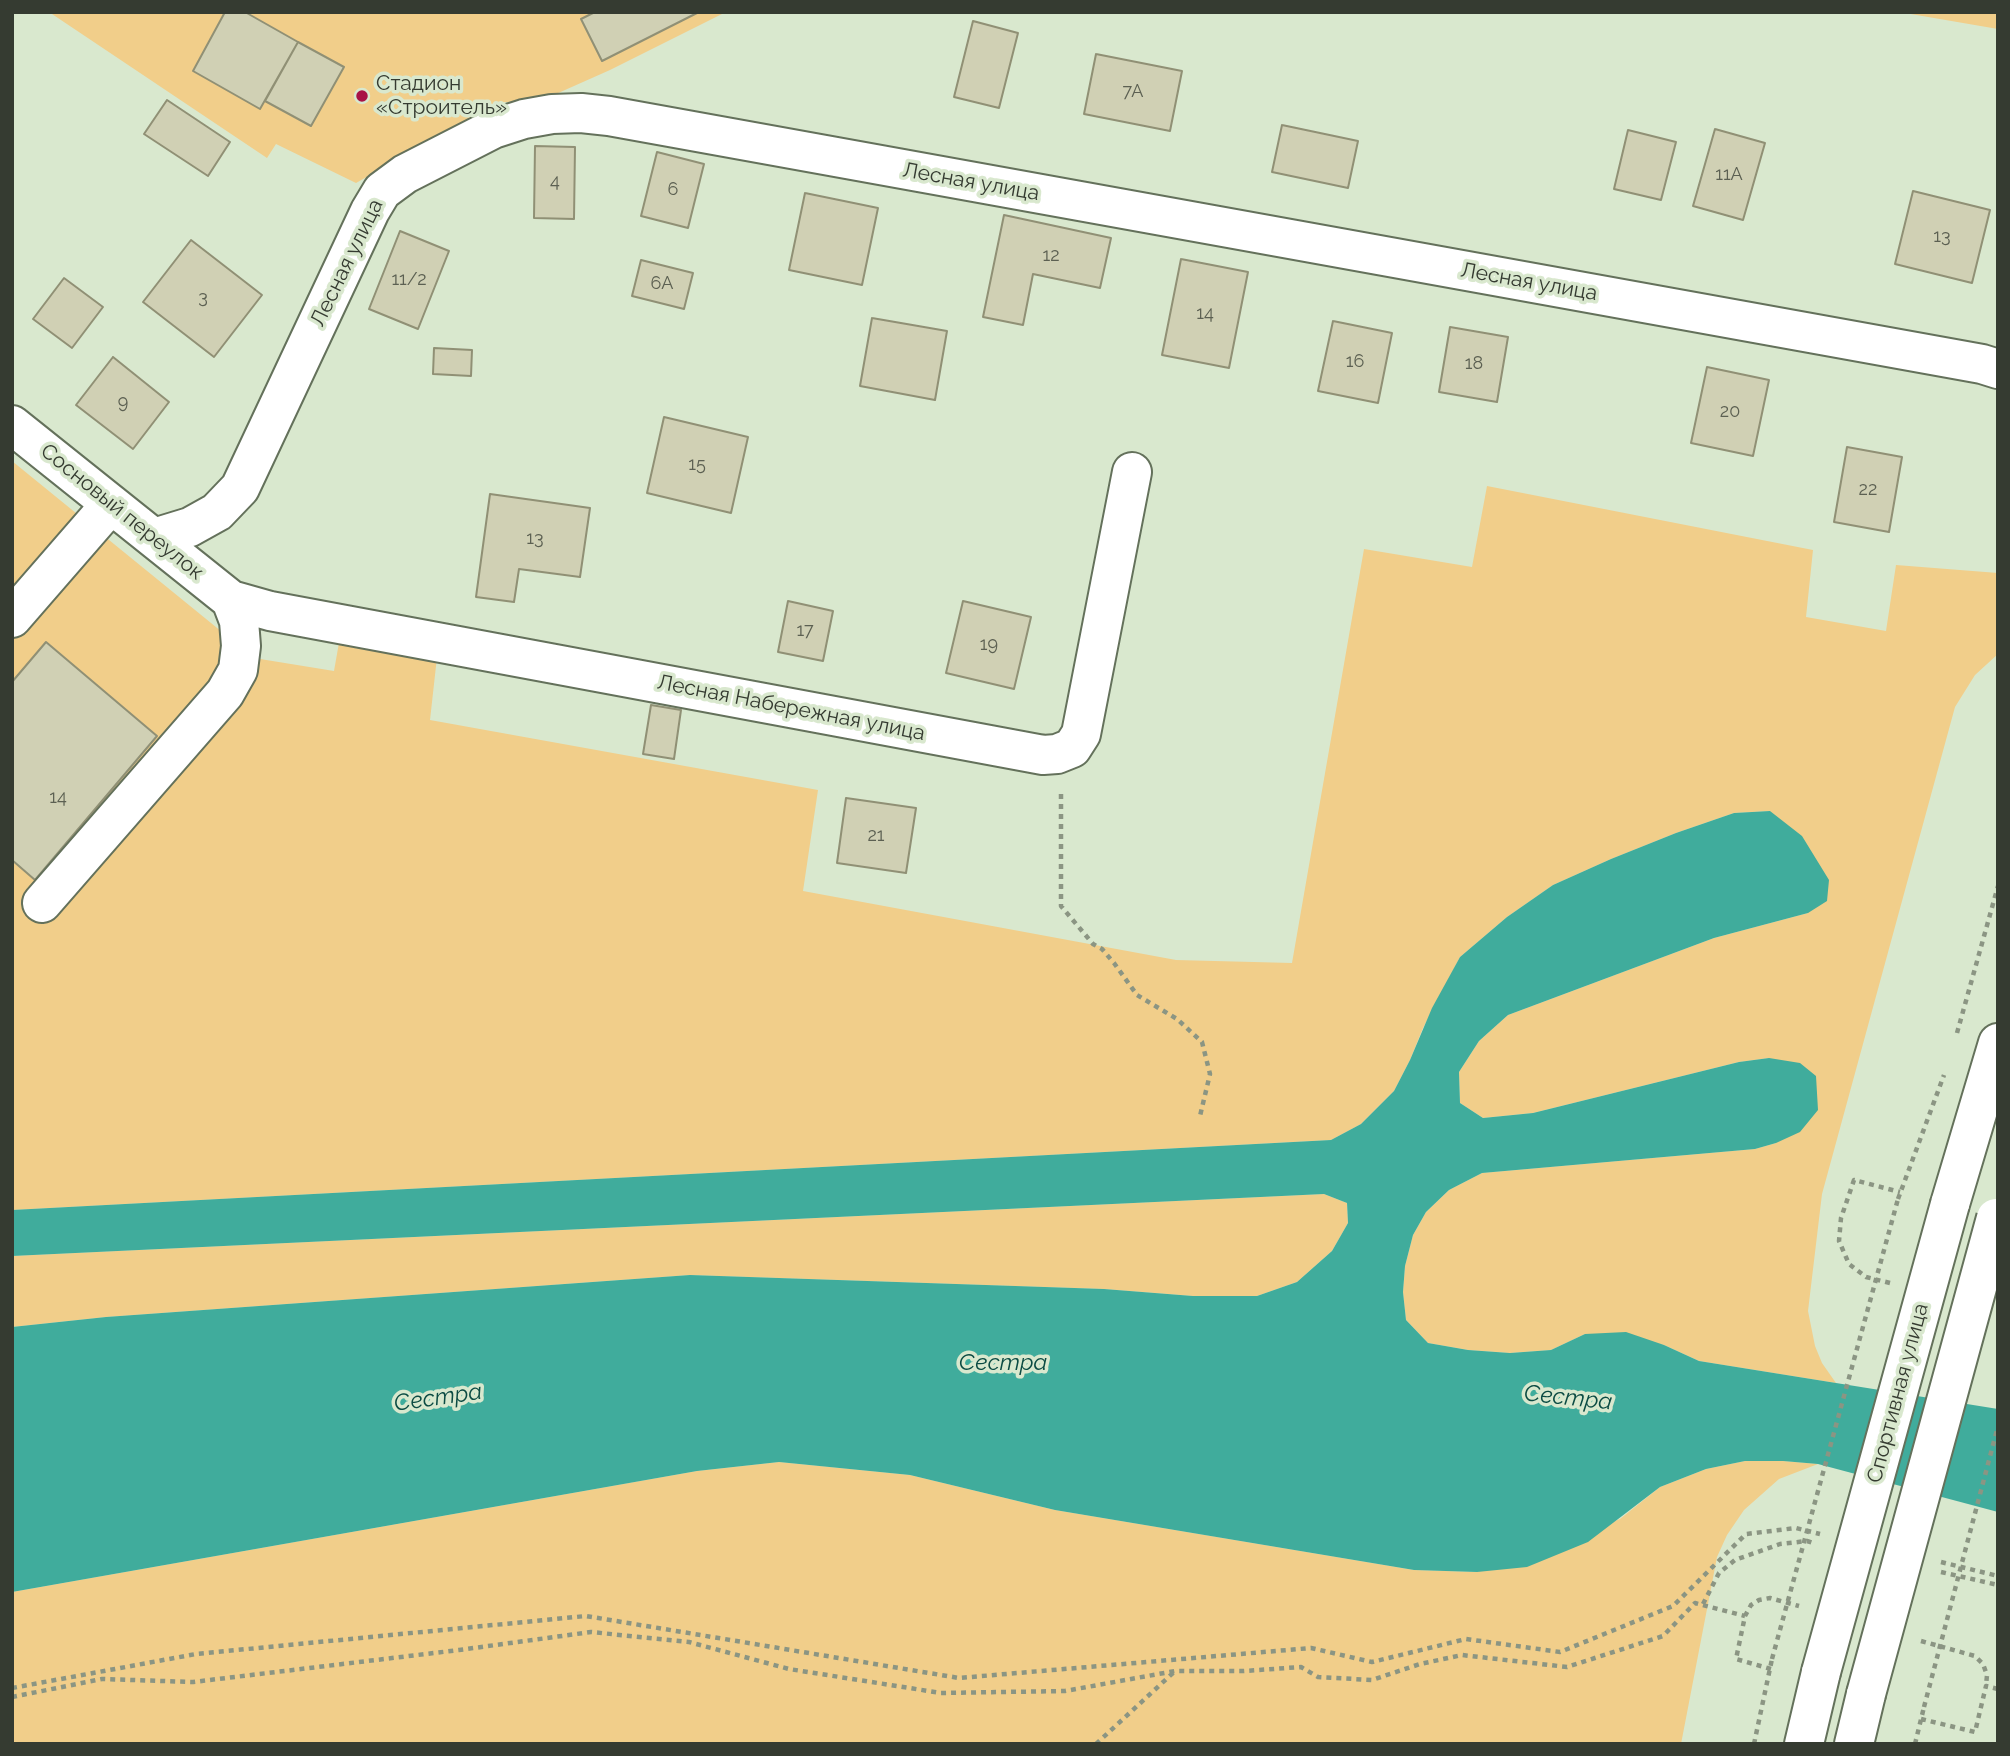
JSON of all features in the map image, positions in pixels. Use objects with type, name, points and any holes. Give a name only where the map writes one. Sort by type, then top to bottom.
[{"type":"main road","name":"Лесная улица","points":[[154,538],[190,527],[217,512],[240,488],[370,211],[382,191],[405,174],[493,129],[552,114],[609,116],[1998,369]]},
{"type":"main road","name":"Сосновый переулок","points":[[12,425],[231,600]]},
{"type":"main road","name":"Лесная Набережная улица","points":[[231,600],[270,611],[1043,755],[1058,754],[1072,748],[1081,734],[1132,472]]},
{"type":"main road","points":[[12,618],[111,503]]},
{"type":"main road","points":[[42,903],[225,694],[238,670],[241,646],[239,621],[231,600]]},
{"type":"main road","name":"Спортивная улица","points":[[1804,1744],[1821,1672],[1950,1204],[1998,1043]]},
{"type":"main road","points":[[1854,1744],[1997,1215]]},
{"type":"path","points":[[1043,755],[1061,790],[1062,906],[1093,944],[1102,949],[1114,963],[1137,995],[1177,1019],[1202,1042],[1210,1074],[1200,1116]]},
{"type":"path","points":[[1955,1039],[1998,886]]},
{"type":"path","points":[[1754,1744],[1773,1659],[1898,1199],[1948,1064]]},
{"type":"path","points":[[1841,1218],[1854,1180],[1900,1192]]},
{"type":"path","points":[[1915,1744],[1998,1426]]},
{"type":"path","points":[[12,1688],[196,1654],[586,1616],[959,1678],[1311,1648],[1372,1662],[1466,1639],[1560,1652],[1674,1606],[1746,1534],[1796,1528],[1823,1534]]},
{"type":"path","points":[[1930,1560],[1998,1576]]},
{"type":"path","points":[[12,1697],[102,1679],[193,1682],[591,1632],[689,1642],[789,1669],[941,1693],[1065,1691],[1175,1671],[1244,1671],[1301,1667],[1318,1678],[1372,1680],[1420,1664],[1462,1655],[1567,1667],[1663,1636],[1695,1603],[1745,1616]]},
{"type":"path","points":[[1736,1659],[1771,1669]]},
{"type":"path","points":[[1096,1744],[1175,1671]]},
{"type":"path","points":[[1921,1719],[1975,1732],[1986,1686],[1998,1689]]},
{"type":"shaded area","name":"Стадион «Строитель»","points":[[49,12],[726,12],[547,98],[497,103],[356,183],[276,144],[267,158]]},
{"type":"shaded area","points":[[1899,12],[1998,12],[1998,29]]},
{"type":"shaded area","points":[[12,461],[254,658],[334,671],[340,637],[437,657],[430,720],[818,790],[803,891],[1176,960],[1292,963],[1364,549],[1472,567],[1487,486],[1813,550],[1806,617],[1886,631],[1896,565],[1998,573],[1998,654],[1975,675],[1955,707],[1822,1194],[1808,1311],[1815,1346],[1822,1363],[1836,1383],[1699,1361],[1664,1345],[1585,1334],[1551,1350],[1510,1353],[1468,1350],[1428,1343],[1406,1320],[1403,1292],[1405,1266],[1413,1235],[1426,1212],[1449,1190],[1482,1173],[1755,1149],[1776,1143],[1769,1058],[1739,1062],[1533,1113],[1483,1118],[1460,1103],[1459,1072],[1479,1041],[1508,1015],[1714,938],[1808,913],[1770,811],[1734,813],[1611,859],[1553,885],[1507,917],[1460,957],[1394,1091],[1361,1124],[1331,1140],[12,1210]]},
{"type":"shaded area","points":[[1324,1194],[1347,1203],[1348,1223],[1332,1251],[1297,1282],[1257,1296],[1193,1296],[1104,1289],[690,1275],[106,1317],[12,1327],[12,1256]]},
{"type":"shaded area","points":[[1745,1461],[1818,1464],[1779,1479],[1744,1510],[1727,1535],[1717,1557],[1681,1744],[12,1744],[12,1592],[697,1471],[779,1462],[910,1475],[1055,1510],[1414,1570],[1477,1572],[1620,1519],[1660,1487],[1706,1469]]},
{"type":"water","name":"Сестра","points":[[1770,811],[1802,836],[1829,880],[1827,901],[1808,913],[1714,938],[1508,1015],[1479,1041],[1459,1072],[1460,1103],[1483,1118],[1533,1113],[1739,1062],[1769,1058],[1800,1063],[1816,1076],[1818,1110],[1800,1132],[1755,1149],[1482,1173],[1449,1190],[1426,1212],[1413,1235],[1405,1266],[1403,1292],[1406,1320],[1428,1343],[1468,1350],[1510,1353],[1551,1350],[1585,1334],[1626,1332],[1699,1361],[1998,1409],[1998,1512],[1818,1464],[1745,1461],[1706,1469],[1660,1487],[1588,1542],[1527,1567],[1477,1572],[1414,1570],[1055,1510],[910,1475],[779,1462],[697,1471],[12,1592],[12,1327],[106,1317],[690,1275],[1104,1289],[1193,1296],[1257,1296],[1297,1282],[1332,1251],[1348,1223],[1347,1203],[1324,1194],[12,1256],[12,1210],[1331,1140],[1361,1124],[1394,1091],[1432,1008],[1460,957],[1507,917],[1553,885],[1611,859],[1734,813]]},
{"type":"building","points":[[225,12],[245,12],[298,42],[260,109],[193,71]]},
{"type":"building","points":[[595,12],[699,12],[602,61],[581,19]]},
{"type":"building","points":[[973,21],[1018,33],[999,108],[954,97]]},
{"type":"building","points":[[298,42],[344,67],[311,126],[265,101]]},
{"type":"building","points":[[1096,54],[1182,71],[1170,131],[1084,114]]},
{"type":"building","points":[[167,100],[230,142],[208,176],[144,134]]},
{"type":"building","points":[[1282,125],[1358,141],[1348,188],[1272,172]]},
{"type":"building","points":[[1715,129],[1765,143],[1743,220],[1693,206]]},
{"type":"building","points":[[1628,130],[1676,142],[1661,200],[1614,189]]},
{"type":"building","points":[[535,146],[575,147],[574,219],[534,218]]},
{"type":"building","points":[[657,152],[704,164],[688,228],[641,216]]},
{"type":"building","points":[[1913,191],[1990,210],[1972,283],[1895,264]]},
{"type":"building","points":[[805,193],[878,208],[862,285],[789,270]]},
{"type":"building","points":[[1004,215],[1111,238],[1100,288],[1033,274],[1023,325],[983,317]]},
{"type":"building","points":[[400,231],[449,251],[418,329],[369,309]]},
{"type":"building","points":[[191,240],[262,295],[214,357],[143,302]]},
{"type":"building","points":[[1181,259],[1248,272],[1229,368],[1162,355]]},
{"type":"building","points":[[641,260],[693,273],[684,309],[632,296]]},
{"type":"building","points":[[64,278],[103,307],[72,348],[33,319]]},
{"type":"building","points":[[872,318],[947,331],[935,400],[860,386]]},
{"type":"building","points":[[1333,321],[1392,333],[1378,403],[1318,391]]},
{"type":"building","points":[[1450,327],[1508,337],[1497,402],[1439,392]]},
{"type":"building","points":[[434,348],[472,350],[471,376],[433,374]]},
{"type":"building","points":[[113,357],[169,402],[133,449],[76,405]]},
{"type":"building","points":[[1707,367],[1769,380],[1753,456],[1691,443]]},
{"type":"building","points":[[664,417],[748,437],[731,513],[647,493]]},
{"type":"building","points":[[1847,447],[1902,457],[1889,532],[1834,522]]},
{"type":"building","points":[[490,494],[590,508],[580,577],[519,569],[514,602],[476,597]]},
{"type":"building","points":[[788,601],[833,611],[823,661],[778,652]]},
{"type":"building","points":[[963,601],[1031,617],[1014,689],[946,673]]},
{"type":"building","points":[[46,642],[157,736],[35,880],[12,860],[12,682]]},
{"type":"building","points":[[651,705],[681,710],[674,759],[643,754]]},
{"type":"building","points":[[846,798],[916,808],[906,873],[837,863]]},
{"type":"place","name":"Стадион «Строитель»","points":[[362,96]]}]
